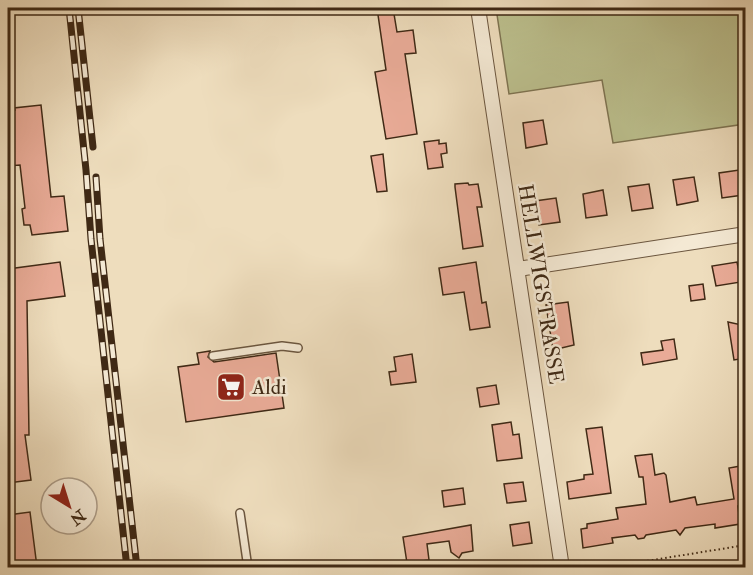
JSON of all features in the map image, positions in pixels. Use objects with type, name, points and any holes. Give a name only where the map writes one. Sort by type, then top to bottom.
[{"type":"street","name":"HELLWIGSTRASSE","points":[[478,8],[562,567]]},
{"type":"street","points":[[518,269],[746,234]]},
{"type":"lane","points":[[213,356],[282,346],[298,348]]},
{"type":"lane","points":[[240,513],[248,567]]},
{"type":"path","points":[[603,567],[746,545]]},
{"type":"green space","points":[[496,8],[745,8],[745,52],[740,53],[745,90],[745,124],[613,143],[602,80],[509,94]]},
{"type":"building","points":[[377,8],[393,8],[397,32],[413,30],[416,53],[405,54],[417,134],[386,139],[375,72],[386,70]]},
{"type":"building","points":[[41,105],[51,197],[64,196],[68,231],[32,235],[30,225],[24,225],[22,209],[25,208],[20,165],[8,166],[8,111],[15,110],[14,108]]},
{"type":"building","points":[[543,120],[547,144],[526,148],[523,123]]},
{"type":"building","points":[[439,140],[439,144],[446,143],[447,153],[441,154],[443,167],[428,169],[424,142]]},
{"type":"building","points":[[383,154],[387,191],[377,192],[371,156]]},
{"type":"building","points":[[746,169],[746,184],[742,184],[743,195],[722,198],[719,173]]},
{"type":"building","points":[[694,177],[698,201],[677,205],[673,180]]},
{"type":"building","points":[[468,183],[469,185],[478,184],[482,207],[477,207],[483,246],[463,249],[455,184]]},
{"type":"building","points":[[649,184],[653,208],[632,211],[628,187]]},
{"type":"building","points":[[603,190],[607,215],[586,218],[583,194]]},
{"type":"building","points":[[556,198],[560,222],[539,225],[535,201]]},
{"type":"building","points":[[60,262],[65,296],[27,301],[29,435],[25,435],[31,480],[8,483],[8,269]]},
{"type":"building","points":[[476,262],[482,303],[486,302],[490,327],[470,330],[464,292],[443,295],[439,268]]},
{"type":"building","points":[[737,262],[741,282],[716,286],[712,266]]},
{"type":"building","points":[[703,284],[705,299],[691,301],[689,286]]},
{"type":"building","points":[[568,302],[574,345],[553,350],[546,305]]},
{"type":"building","points":[[728,322],[742,325],[746,358],[734,360]]},
{"type":"building","points":[[674,339],[677,359],[643,365],[641,353],[663,350],[661,341]]},
{"type":"building","name":"Aldi","points":[[210,351],[208,357],[214,362],[276,353],[284,408],[186,422],[178,367],[199,364],[197,353]]},
{"type":"building","points":[[412,354],[416,382],[391,385],[389,372],[396,371],[394,357]]},
{"type":"building","points":[[496,385],[499,404],[480,407],[477,388]]},
{"type":"building","points":[[511,422],[513,435],[519,434],[522,458],[497,461],[492,425]]},
{"type":"building","points":[[602,427],[611,493],[569,499],[567,482],[584,479],[584,475],[593,474],[586,429]]},
{"type":"building","points":[[652,454],[655,475],[664,473],[666,475],[670,502],[695,497],[697,505],[734,499],[729,468],[746,465],[746,506],[738,506],[740,524],[715,528],[715,524],[685,528],[680,535],[676,530],[646,535],[638,539],[635,535],[612,538],[613,543],[583,548],[581,529],[587,528],[587,524],[618,519],[616,508],[646,504],[643,477],[639,477],[635,456]]},
{"type":"building","points":[[523,482],[526,501],[507,503],[504,484]]},
{"type":"building","points":[[463,488],[465,504],[444,507],[442,491]]},
{"type":"building","points":[[30,512],[37,567],[11,567],[8,515]]},
{"type":"building","points":[[529,522],[532,543],[513,546],[510,525]]},
{"type":"building","points":[[471,525],[473,551],[462,553],[459,558],[451,552],[449,541],[427,544],[429,560],[407,563],[403,537]]},
{"type":"railway","points":[[69,8],[91,239],[127,568]]},
{"type":"railway","points":[[78,8],[93,147]]},
{"type":"railway","points":[[96,177],[100,239],[137,568]]},
{"type":"place","name":"Aldi","points":[[231,387]]}]
